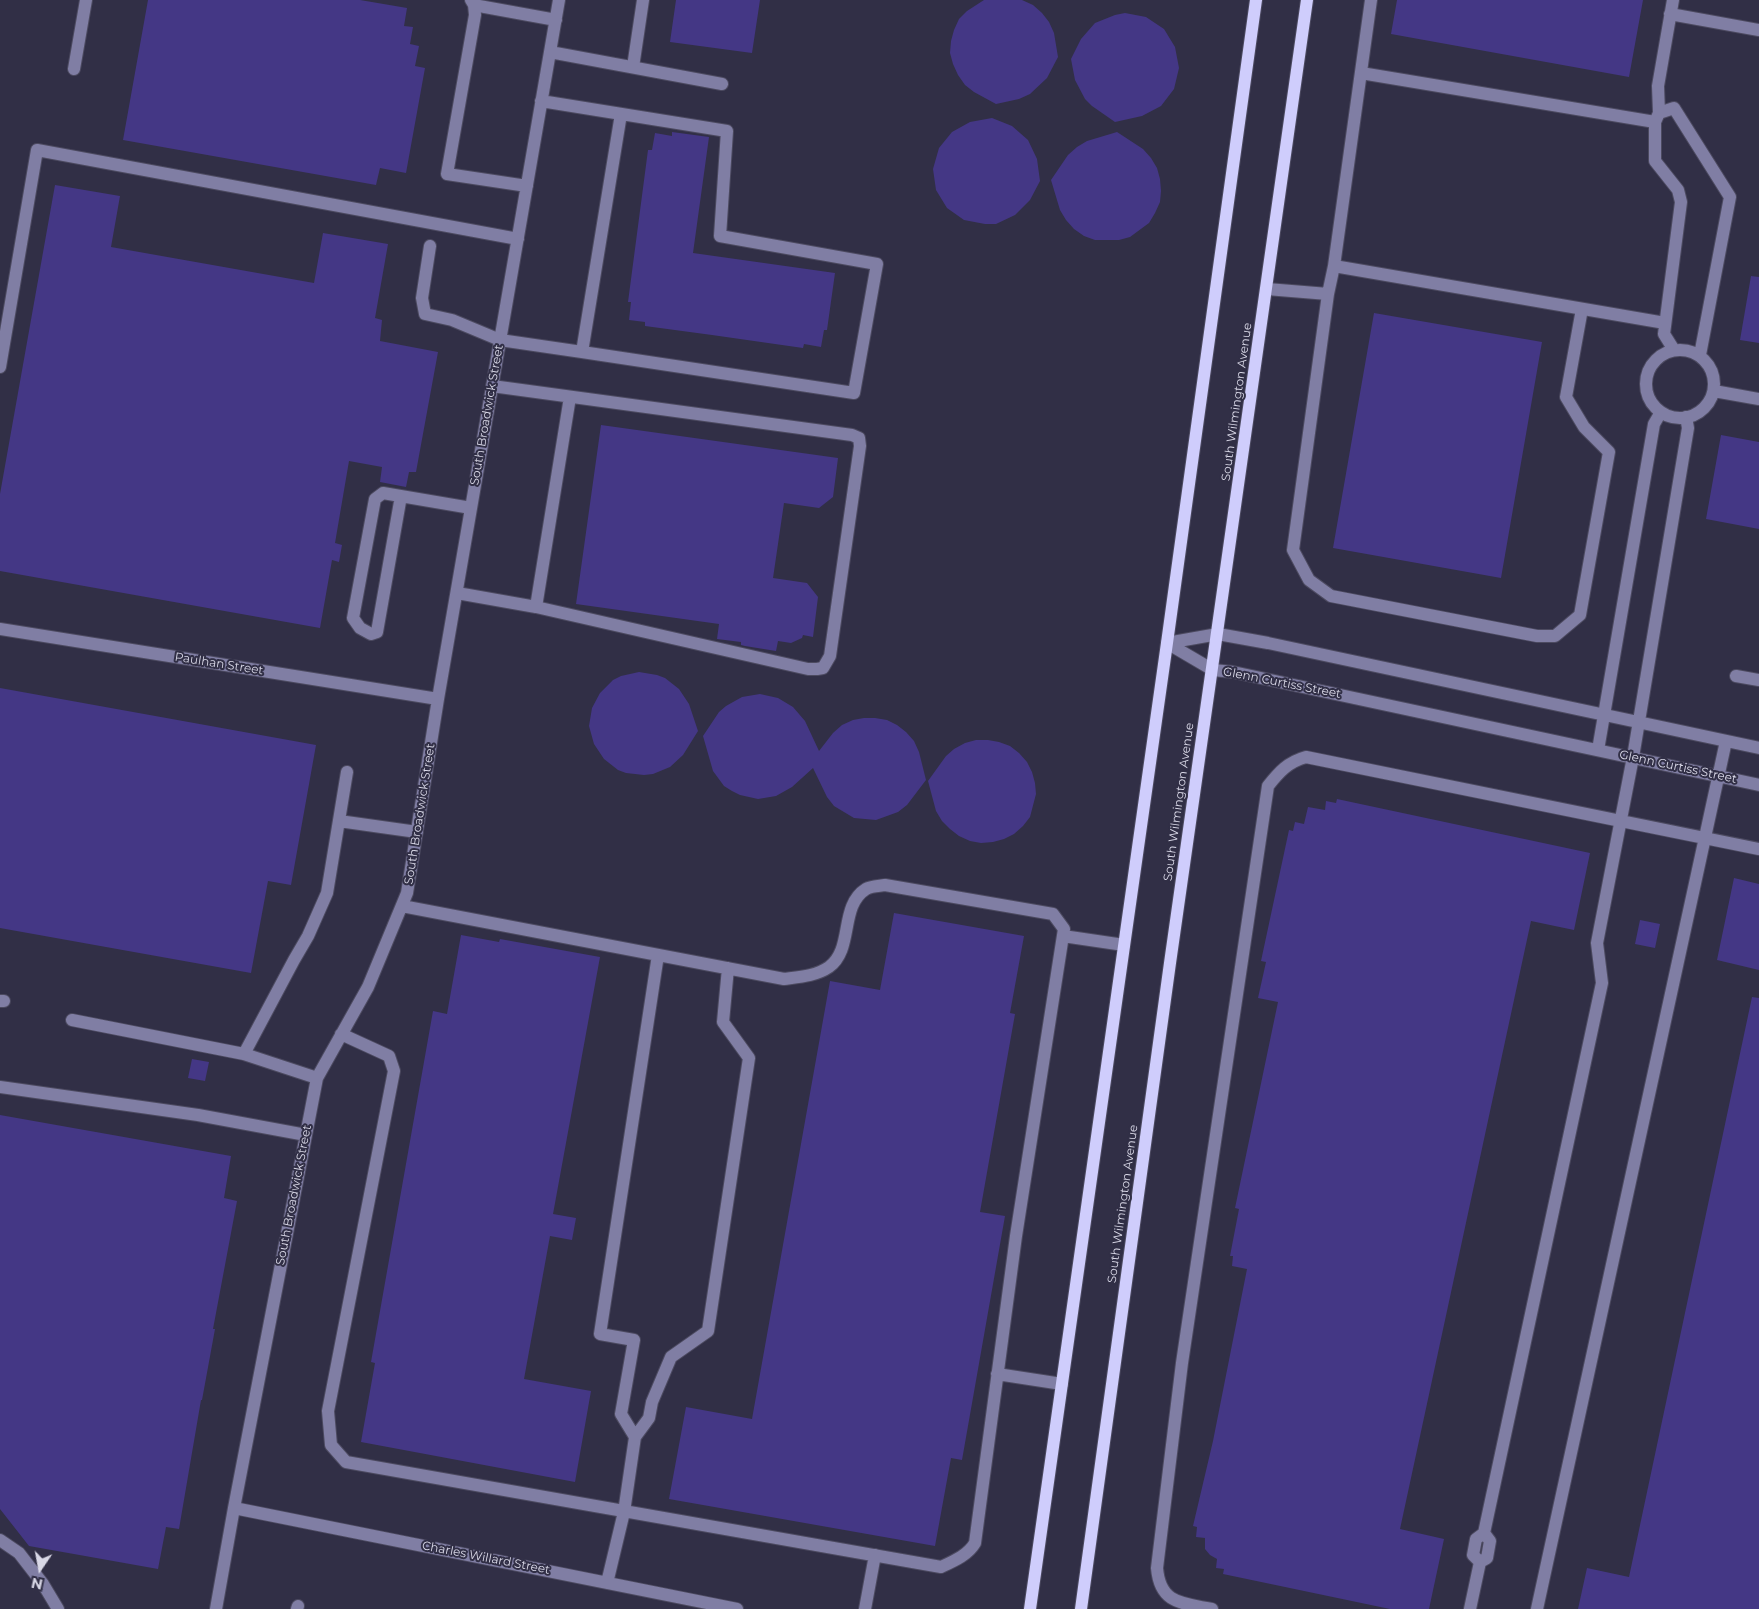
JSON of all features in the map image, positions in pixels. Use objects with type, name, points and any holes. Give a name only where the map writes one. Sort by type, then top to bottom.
[{"type":"main road","points":[[1030,1609],[1256,0]]},
{"type":"main road","name":"South Wilmington Avenue","points":[[1081,1609],[1167,982],[1213,670],[1307,0]]},
{"type":"street","points":[[74,69],[86,0]]},
{"type":"street","name":"South Broadwick Street","points":[[216,1609],[317,1078],[368,986],[408,893],[438,699],[559,0]]},
{"type":"street","points":[[633,67],[643,0]]},
{"type":"street","points":[[1372,0],[1334,266],[1328,294],[1293,550],[1309,580],[1331,596],[1537,636],[1554,636],[1580,615],[1609,452],[1584,427],[1566,397],[1582,309]]},
{"type":"street","points":[[1673,0],[1658,86],[1655,161],[1678,190],[1681,202],[1664,334],[1674,350]]},
{"type":"street","points":[[527,186],[447,174],[474,15],[472,3],[556,20]]},
{"type":"street","points":[[1670,14],[1759,30]]},
{"type":"street","points":[[550,52],[722,84]]},
{"type":"street","points":[[1361,73],[1657,118],[1674,108],[1730,197],[1700,355]]},
{"type":"street","points":[[430,246],[422,298],[425,314],[452,320],[500,340],[854,392],[877,264],[720,236],[727,131],[541,101]]},
{"type":"street","points":[[582,352],[621,114]]},
{"type":"street","points":[[0,366],[37,150],[518,239]]},
{"type":"street","points":[[1334,266],[1665,323]]},
{"type":"street","points":[[1267,290],[1328,294]]},
{"type":"street","points":[[1674,350],[1687,350],[1700,355],[1709,365],[1714,377],[1714,391],[1708,403],[1699,412],[1686,417],[1673,417],[1661,412],[1651,402],[1646,390],[1646,376],[1652,364],[1661,355],[1674,350]]},
{"type":"street","points":[[456,593],[536,607],[808,669],[817,670],[823,668],[830,656],[859,438],[852,435],[492,386]]},
{"type":"street","points":[[1714,391],[1759,399]]},
{"type":"street","points":[[536,607],[570,397]]},
{"type":"street","points":[[1598,750],[1654,424],[1661,412]]},
{"type":"street","points":[[1470,1609],[1480,1562],[1487,1558],[1490,1541],[1484,1533],[1602,983],[1597,943],[1639,722],[1688,428],[1686,417]]},
{"type":"street","points":[[401,496],[377,632],[371,634],[360,628],[354,618],[376,499],[383,493],[401,496],[471,508]]},
{"type":"street","name":"Paulhan Street","points":[[0,629],[438,699]]},
{"type":"street","points":[[1167,643],[1218,634],[1268,642],[1759,748]]},
{"type":"street","name":"Glenn Curtiss Street","points":[[1167,643],[1213,670],[1233,672],[1759,785]]},
{"type":"street","points":[[1736,676],[1759,680]]},
{"type":"street","points":[[1538,1609],[1726,741]]},
{"type":"street","points":[[1212,1609],[1173,1601],[1164,1592],[1158,1580],[1157,1568],[1182,1363],[1268,786],[1282,769],[1295,760],[1306,757],[1759,849]]},
{"type":"street","points":[[244,1054],[308,936],[327,893],[347,772]]},
{"type":"street","points":[[339,820],[417,832]]},
{"type":"street","points":[[341,1034],[389,1056],[394,1071],[328,1411],[331,1445],[346,1462],[941,1567],[955,1561],[971,1549],[975,1542],[1016,1236],[1064,929],[1053,914],[885,885],[867,888],[853,903],[840,954],[829,967],[811,976],[784,978],[402,906]]},
{"type":"street","points":[[1062,936],[1124,945]]},
{"type":"street","points":[[635,1437],[621,1414],[634,1340],[600,1334],[658,955]]},
{"type":"street","points":[[607,1583],[624,1512],[635,1437],[649,1418],[652,1402],[671,1357],[708,1331],[750,1058],[723,1022],[728,968]]},
{"type":"street","points":[[72,1020],[244,1054],[317,1078]]},
{"type":"street","points":[[0,1087],[198,1115],[306,1135]]},
{"type":"street","points":[[997,1374],[1062,1384]]},
{"type":"street","name":"Charles Willard Street","points":[[234,1508],[607,1583],[699,1605],[737,1609]]},
{"type":"street","points":[[0,1540],[19,1553],[58,1609]]},
{"type":"street","points":[[866,1609],[875,1555]]},
{"type":"building","points":[[148,0],[360,0],[407,8],[404,26],[413,27],[410,44],[419,46],[415,66],[425,68],[406,173],[380,168],[376,185],[123,140]]},
{"type":"building","points":[[676,0],[760,0],[752,53],[670,42]]},
{"type":"building","points":[[984,0],[1022,0],[1033,5],[1049,22],[1054,33],[1058,57],[1047,78],[1030,94],[1019,99],[996,104],[965,85],[953,64],[950,53],[951,41],[959,19],[967,11]]},
{"type":"building","points":[[1397,0],[1643,0],[1629,77],[1391,34]]},
{"type":"building","points":[[1125,13],[1146,17],[1164,29],[1175,47],[1179,68],[1174,89],[1161,106],[1142,116],[1115,122],[1085,99],[1075,80],[1071,59],[1081,39],[1095,23]]},
{"type":"building","points":[[992,118],[1012,126],[1028,140],[1037,159],[1040,181],[1030,200],[1015,215],[996,224],[985,224],[964,220],[947,208],[936,190],[933,169],[939,148],[952,132],[970,122]]},
{"type":"building","points":[[672,132],[709,137],[693,253],[835,273],[827,330],[824,330],[821,347],[804,344],[803,348],[645,326],[645,322],[629,320],[631,302],[628,302],[648,150],[652,150],[655,133],[672,136]]},
{"type":"building","points":[[1117,132],[1143,149],[1151,158],[1157,168],[1160,179],[1160,202],[1149,223],[1130,237],[1119,240],[1095,240],[1084,236],[1066,220],[1060,210],[1051,180],[1068,155],[1077,147],[1087,141]]},
{"type":"building","points":[[55,185],[120,196],[111,247],[314,283],[323,233],[388,244],[375,318],[382,320],[380,341],[438,352],[416,472],[409,472],[406,487],[380,482],[382,467],[349,461],[335,543],[342,545],[339,562],[332,560],[320,628],[0,571],[0,494]]},
{"type":"building","points":[[1751,276],[1759,277],[1759,343],[1740,340]]},
{"type":"building","points":[[1374,313],[1542,342],[1501,578],[1333,548]]},
{"type":"building","points":[[601,425],[838,458],[833,497],[819,508],[784,503],[773,578],[807,583],[818,597],[813,637],[803,635],[802,638],[791,643],[778,641],[776,651],[741,645],[741,642],[717,639],[719,624],[576,604]]},
{"type":"building","points":[[1721,435],[1759,442],[1759,529],[1706,519]]},
{"type":"building","points":[[639,672],[665,678],[679,689],[689,704],[698,731],[683,755],[670,767],[653,774],[644,775],[618,770],[604,759],[594,744],[589,726],[592,708],[600,693],[613,680]]},
{"type":"building","points":[[0,688],[316,745],[291,885],[268,881],[251,973],[0,928]]},
{"type":"building","points":[[760,694],[778,698],[793,707],[805,721],[819,751],[833,733],[842,725],[853,720],[875,718],[887,720],[897,725],[914,741],[919,752],[926,780],[907,805],[898,812],[876,820],[854,818],[834,806],[827,797],[813,768],[792,787],[776,796],[758,799],[732,791],[724,786],[713,771],[703,736],[719,712],[726,706],[742,697]]},
{"type":"building","points":[[976,740],[988,740],[1010,746],[1027,762],[1035,783],[1036,794],[1030,817],[1014,834],[993,842],[981,843],[970,841],[950,829],[936,811],[928,781],[946,756],[954,749]]},
{"type":"building","points":[[1337,799],[1590,853],[1574,930],[1531,921],[1400,1529],[1444,1539],[1429,1609],[1390,1609],[1223,1574],[1224,1569],[1216,1568],[1217,1559],[1205,1549],[1205,1538],[1196,1537],[1197,1527],[1193,1526],[1213,1441],[1247,1269],[1232,1266],[1233,1256],[1230,1256],[1239,1209],[1235,1208],[1278,1002],[1258,998],[1266,962],[1261,961],[1289,830],[1293,831],[1295,822],[1304,824],[1308,807],[1325,810],[1326,801],[1336,803]]},
{"type":"building","points":[[1734,878],[1759,884],[1759,970],[1717,960]]},
{"type":"building","points":[[894,913],[1024,936],[1010,1013],[1015,1014],[980,1212],[1005,1216],[962,1460],[951,1458],[935,1546],[669,1499],[686,1407],[752,1419],[830,981],[880,990]]},
{"type":"building","points":[[1640,920],[1660,924],[1655,948],[1635,944]]},
{"type":"building","points":[[461,935],[499,942],[500,939],[600,957],[553,1214],[576,1218],[572,1240],[550,1236],[524,1379],[591,1391],[575,1482],[361,1442],[375,1363],[371,1362],[433,1011],[447,1014]]},
{"type":"building","points":[[1752,997],[1759,998],[1759,1609],[1578,1609],[1587,1568],[1629,1577]]},
{"type":"building","points":[[192,1059],[209,1062],[205,1081],[188,1078]]},
{"type":"building","points":[[0,1115],[231,1156],[224,1198],[237,1201],[213,1329],[215,1329],[179,1529],[166,1527],[158,1569],[29,1546],[0,1509]]}]
